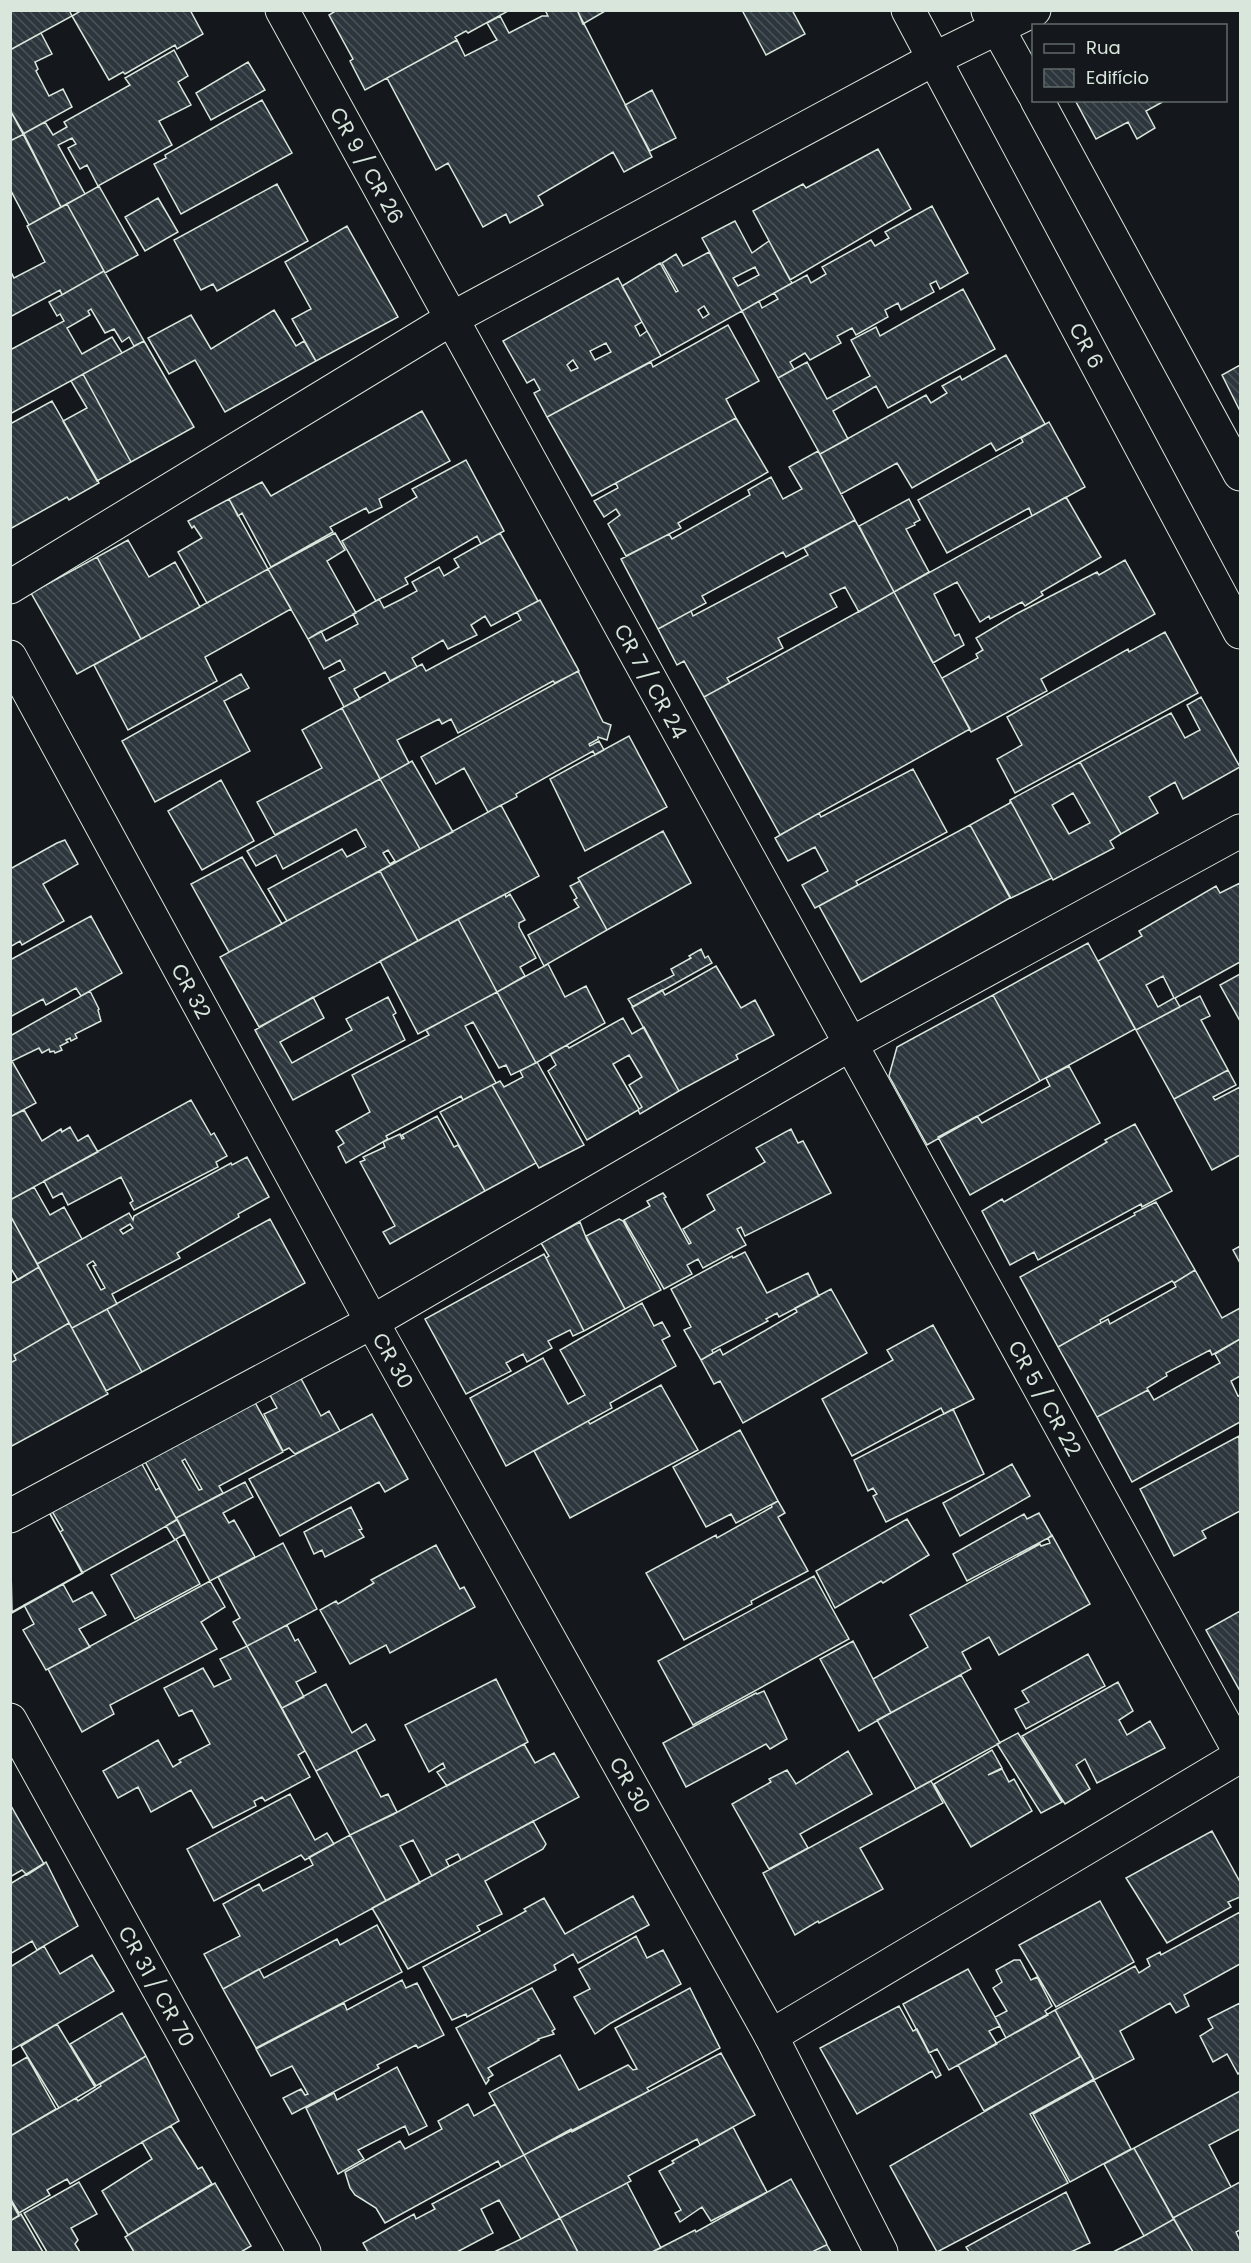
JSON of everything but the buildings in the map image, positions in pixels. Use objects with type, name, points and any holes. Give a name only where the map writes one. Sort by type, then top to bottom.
[{"type":"street","name":"CR 9 / CR 26","points":[[282,10],[451,319]]},
{"type":"street","name":"CR 6","points":[[908,10],[1240,632]]},
{"type":"street","points":[[10,587],[451,319],[934,59],[993,20],[1034,10]]},
{"type":"street","points":[[993,20],[1032,90]]},
{"type":"street","points":[[1038,102],[1240,474]]},
{"type":"street","name":"CR 7 / CR 24","points":[[451,319],[849,1045]]},
{"type":"street","name":"CR 32","points":[[10,657],[372,1322]]},
{"type":"street","points":[[10,1516],[372,1322],[849,1045],[1240,831]]},
{"type":"street","name":"CR 5 / CR 22","points":[[849,1045],[1240,1754]]},
{"type":"street","name":"CR 30","points":[[372,1322],[771,2036],[881,2253]]},
{"type":"street","name":"CR 31 / CR 70","points":[[10,1720],[304,2253]]},
{"type":"street","points":[[771,2036],[1240,1754]]}]
